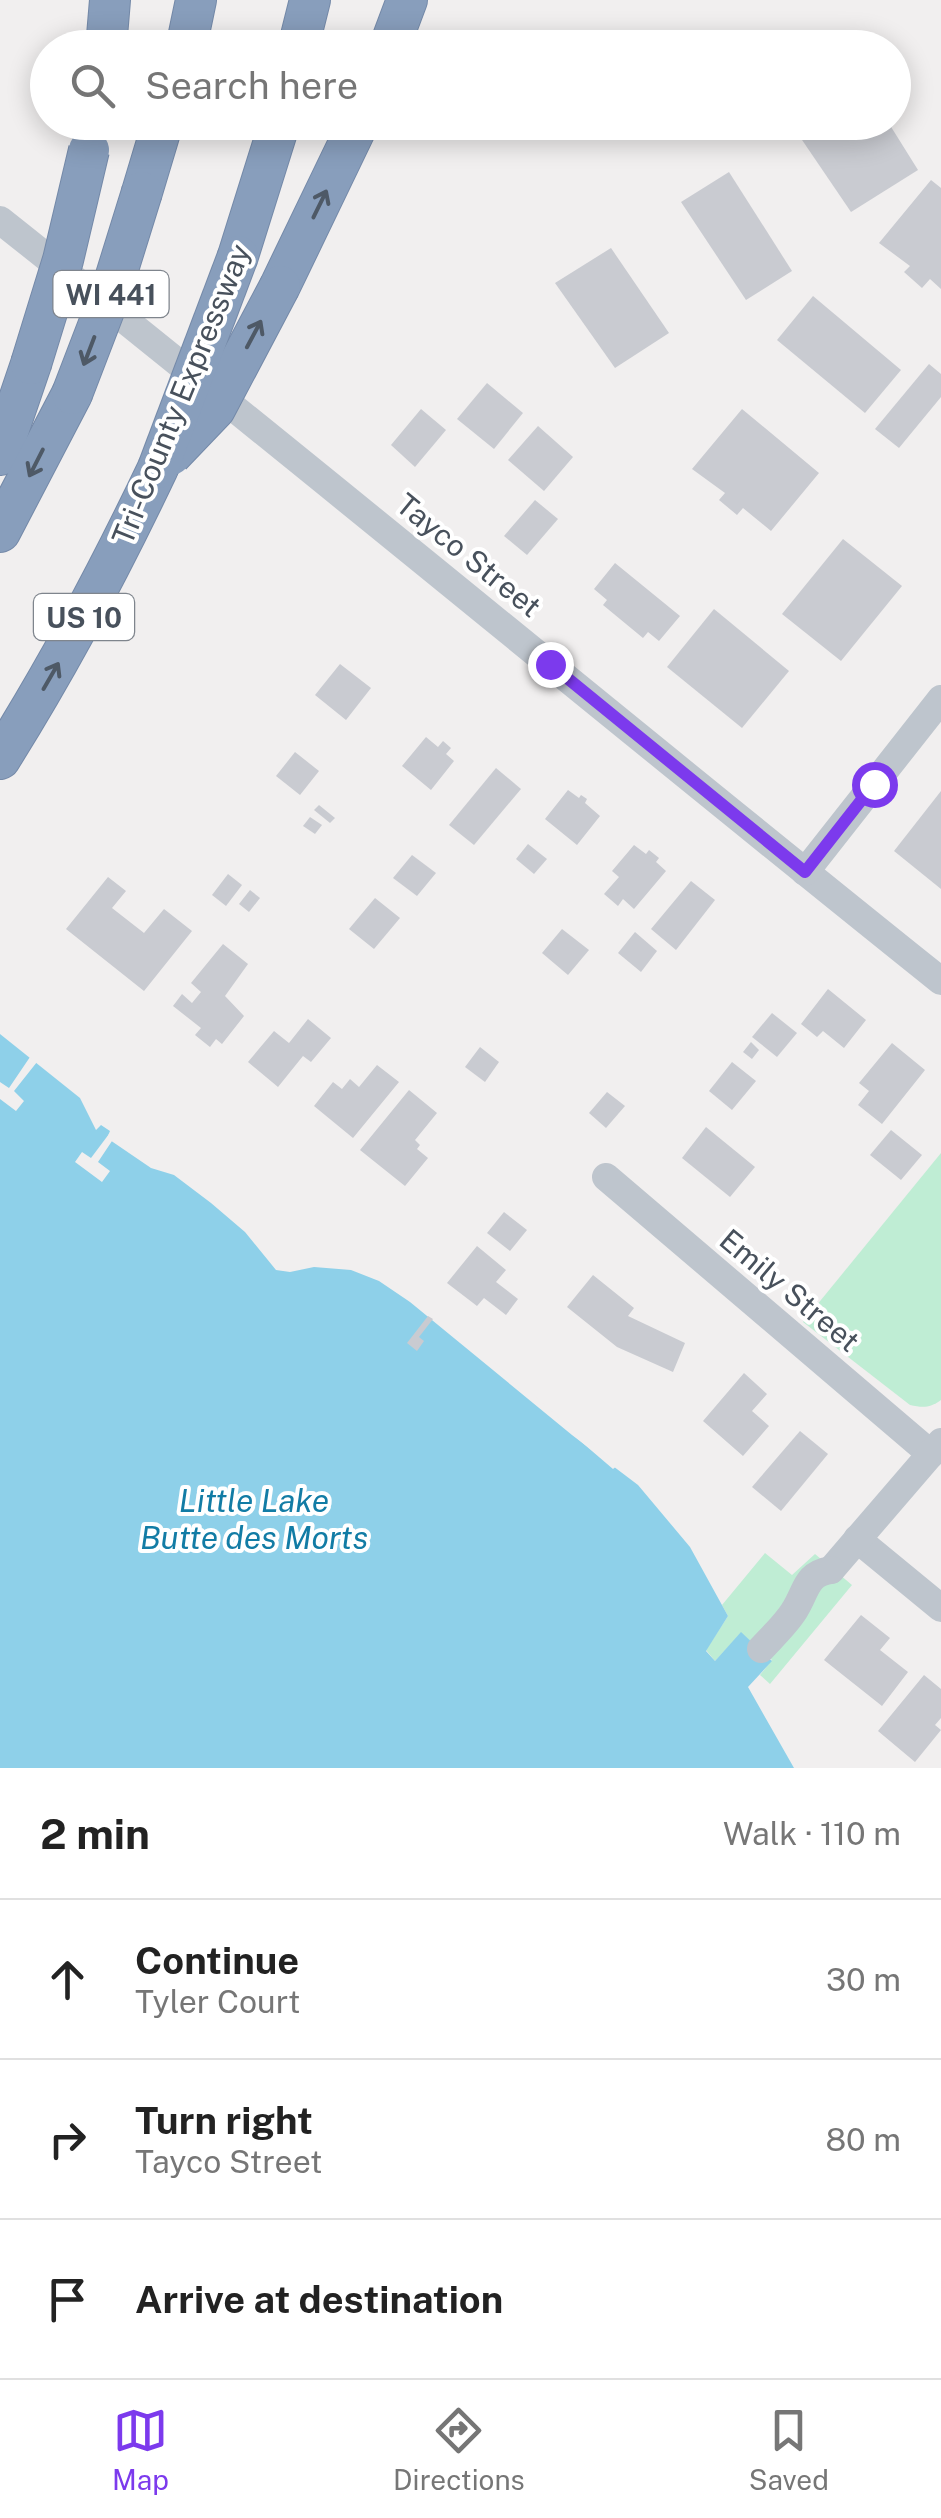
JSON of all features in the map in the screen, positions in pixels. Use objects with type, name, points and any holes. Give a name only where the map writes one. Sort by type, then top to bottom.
[{"type":"highway","points":[[108,30],[110,0]]},
{"type":"highway","points":[[190,30],[196,0]]},
{"type":"highway","points":[[302,30],[310,0]]},
{"type":"highway","points":[[396,30],[408,0]]},
{"type":"highway","points":[[0,455],[63,260],[91,140]]},
{"type":"highway","name":"WI 441","points":[[0,532],[72,394],[110,295],[158,140]]},
{"type":"highway","name":"Tri-County Expressway","points":[[0,759],[88,611],[158,468],[238,256],[274,140]]},
{"type":"highway","points":[[158,468],[214,409],[280,286],[350,140]]},
{"type":"street","name":"Tayco Street","points":[[0,220],[941,980]]},
{"type":"street","points":[[805,872],[941,699]]},
{"type":"street","name":"Emily Street","points":[[606,1177],[936,1448]]},
{"type":"street","points":[[761,1649],[795,1610],[804,1586],[816,1572],[831,1570],[936,1448]]},
{"type":"street","points":[[857,1538],[941,1608]]},
{"type":"green space","points":[[941,1153],[941,1400],[919,1407],[910,1405],[803,1322]]},
{"type":"green space","points":[[765,1553],[792,1575],[815,1554],[852,1585],[770,1684],[760,1675],[772,1660],[741,1633],[715,1661],[706,1650],[728,1616],[722,1605]]},
{"type":"water","name":"Little Lake Butte des Morts","points":[[0,1034],[80,1098],[96,1130],[101,1125],[110,1131],[107,1138],[151,1168],[174,1175],[211,1203],[245,1232],[276,1270],[351,1270],[379,1281],[638,1485],[690,1547],[728,1616],[706,1651],[715,1661],[741,1632],[772,1661],[748,1687],[794,1768],[0,1768]]},
{"type":"pier","points":[[30,1057],[37,1062],[14,1091],[24,1101],[16,1111],[0,1099],[0,1082],[9,1088]]},
{"type":"pier","points":[[109,1134],[114,1138],[98,1162],[110,1171],[102,1182],[75,1162],[82,1152],[91,1158]]},
{"type":"pier","points":[[485,1354],[618,1465],[613,1469],[482,1357]]},
{"type":"building","points":[[802,140],[899,140],[918,170],[851,212]]},
{"type":"building","points":[[729,172],[792,271],[746,300],[681,202]]},
{"type":"building","points":[[931,180],[941,188],[941,289],[930,279],[922,288],[904,272],[910,266],[879,243]]},
{"type":"building","points":[[611,248],[669,333],[615,368],[555,283]]},
{"type":"building","points":[[813,296],[901,370],[865,413],[777,340]]},
{"type":"building","points":[[929,364],[941,374],[941,397],[899,448],[875,429]]},
{"type":"building","points":[[487,383],[523,413],[494,449],[457,419]]},
{"type":"building","points":[[421,409],[446,430],[415,467],[391,445]]},
{"type":"building","points":[[742,409],[819,473],[771,531],[743,508],[737,515],[719,500],[725,493],[692,469]]},
{"type":"building","points":[[538,426],[573,457],[544,491],[508,460]]},
{"type":"building","points":[[535,500],[558,519],[527,555],[504,536]]},
{"type":"building","points":[[843,539],[902,586],[841,661],[782,614]]},
{"type":"building","points":[[615,563],[680,616],[659,641],[648,632],[643,638],[603,605],[607,600],[594,589]]},
{"type":"building","points":[[714,609],[789,671],[742,728],[667,667]]},
{"type":"building","points":[[340,664],[371,688],[346,720],[315,695]]},
{"type":"building","points":[[426,737],[438,747],[443,741],[451,748],[446,754],[454,761],[431,790],[402,766]]},
{"type":"building","points":[[295,752],[319,771],[300,795],[276,776]]},
{"type":"building","points":[[496,768],[521,789],[474,845],[449,825]]},
{"type":"building","points":[[568,790],[587,799],[585,803],[600,816],[577,845],[545,819]]},
{"type":"building","points":[[941,791],[941,889],[894,851]]},
{"type":"building","points":[[319,805],[335,818],[330,823],[314,810]]},
{"type":"building","points":[[310,817],[322,825],[315,834],[303,826]]},
{"type":"building","points":[[528,844],[547,859],[534,874],[516,859]]},
{"type":"building","points":[[634,845],[659,858],[656,862],[666,871],[634,909],[623,899],[618,906],[604,894],[619,877],[612,871]]},
{"type":"building","points":[[412,855],[436,873],[417,896],[393,878]]},
{"type":"building","points":[[228,874],[242,885],[226,906],[212,895]]},
{"type":"building","points":[[108,877],[126,891],[112,908],[144,933],[164,909],[192,931],[144,991],[66,929]]},
{"type":"building","points":[[691,881],[715,900],[676,950],[651,929]]},
{"type":"building","points":[[250,890],[260,898],[249,912],[239,904]]},
{"type":"building","points":[[375,898],[400,918],[374,949],[349,929]]},
{"type":"building","points":[[562,929],[589,950],[568,975],[542,953]]},
{"type":"building","points":[[635,932],[657,951],[641,972],[618,953]]},
{"type":"building","points":[[223,944],[248,964],[225,996],[244,1016],[222,1044],[216,1039],[210,1047],[195,1035],[201,1028],[173,1006],[182,994],[192,1003],[201,992],[191,983]]},
{"type":"building","points":[[828,989],[866,1020],[844,1048],[823,1031],[817,1037],[801,1024]]},
{"type":"building","points":[[772,1013],[797,1033],[777,1057],[752,1037]]},
{"type":"building","points":[[308,1019],[331,1038],[311,1062],[303,1056],[278,1087],[248,1062],[274,1031],[289,1043]]},
{"type":"building","points":[[751,1042],[759,1050],[752,1059],[743,1052]]},
{"type":"building","points":[[892,1043],[925,1070],[882,1124],[858,1105],[869,1091],[859,1083]]},
{"type":"building","points":[[480,1047],[499,1062],[485,1082],[465,1067]]},
{"type":"building","points":[[732,1062],[756,1081],[732,1110],[709,1091]]},
{"type":"building","points":[[377,1065],[399,1082],[353,1138],[314,1106],[333,1082],[342,1089],[350,1079],[359,1087]]},
{"type":"building","points":[[409,1090],[437,1113],[415,1140],[420,1145],[417,1149],[428,1158],[405,1186],[360,1150]]},
{"type":"building","points":[[607,1092],[625,1106],[606,1128],[589,1113]]},
{"type":"building","points":[[706,1127],[755,1167],[730,1197],[682,1158]]},
{"type":"building","points":[[891,1130],[922,1155],[901,1180],[870,1155]]},
{"type":"building","points":[[504,1212],[527,1230],[510,1251],[487,1233]]},
{"type":"building","points":[[477,1246],[506,1270],[496,1282],[518,1299],[506,1315],[484,1298],[477,1306],[447,1283]]},
{"type":"building","points":[[593,1275],[634,1308],[628,1316],[685,1343],[673,1372],[617,1347],[567,1307]]},
{"type":"building","points":[[428,1316],[433,1319],[419,1337],[424,1341],[417,1351],[407,1343]]},
{"type":"building","points":[[744,1373],[767,1394],[752,1411],[769,1426],[743,1456],[703,1421]]},
{"type":"building","points":[[800,1431],[828,1454],[781,1511],[752,1487]]},
{"type":"building","points":[[861,1615],[890,1638],[880,1650],[908,1672],[882,1706],[824,1660]]},
{"type":"building","points":[[924,1675],[941,1689],[941,1718],[935,1725],[941,1730],[915,1762],[878,1731]]},
{"type":"route","points":[[550,664],[805,872],[874,784]]}]
